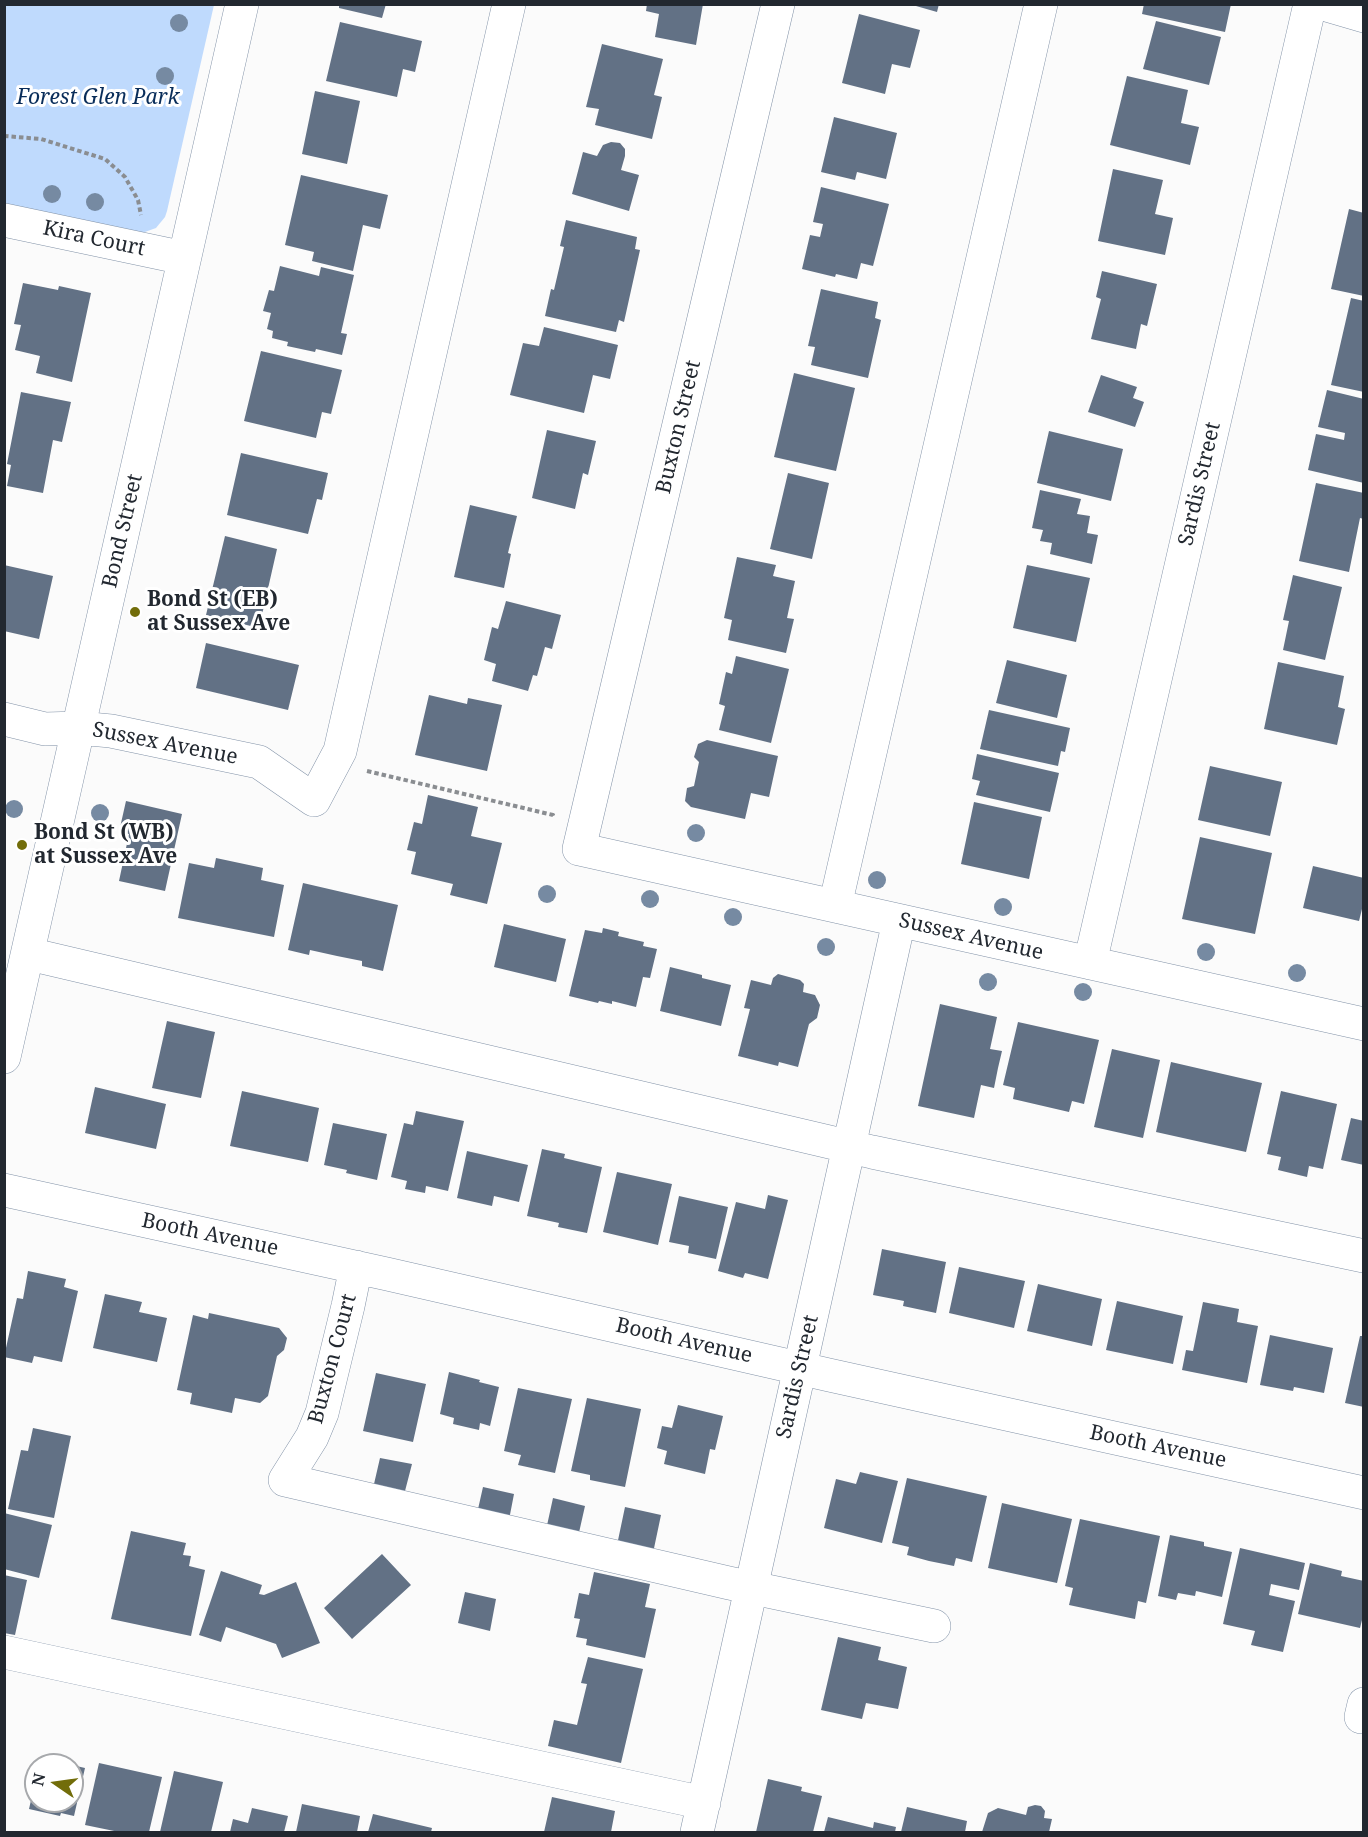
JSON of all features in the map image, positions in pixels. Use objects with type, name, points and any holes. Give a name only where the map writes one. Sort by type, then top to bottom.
[{"type":"street","name":"Bond Street","points":[[4,1057],[242,4]]},
{"type":"street","name":"Sussex Avenue","points":[[4,719],[45,729],[79,728],[111,731],[259,762],[314,800],[339,751],[509,4]]},
{"type":"street","name":"Buxton Street","points":[[579,849],[778,4]]},
{"type":"street","points":[[835,906],[1041,4]]},
{"type":"street","name":"Sardis Street","points":[[1090,963],[1310,4]]},
{"type":"street","points":[[1323,4],[1364,16]]},
{"type":"street","name":"Kira Court","points":[[4,220],[184,258]]},
{"type":"street","name":"Sussex Avenue","points":[[579,849],[1364,1024]]},
{"type":"street","name":"Sardis Street","points":[[700,1818],[899,921]]},
{"type":"street","points":[[28,954],[849,1147],[1364,1256]]},
{"type":"street","name":"Booth Avenue","points":[[4,1190],[1364,1493]]},
{"type":"street","name":"Buxton Court","points":[[356,1267],[322,1413],[312,1437],[285,1480],[752,1587]]},
{"type":"street","points":[[752,1587],[934,1626]]},
{"type":"street","points":[[4,1652],[700,1818]]},
{"type":"path","points":[[4,136],[41,139],[105,159],[124,177],[138,200],[141,219]]},
{"type":"path","points":[[363,770],[552,815]]},
{"type":"green space","name":"Forest Glen Park","points":[[5,5],[214,5],[167,211],[156,228],[142,233],[5,205]]},
{"type":"building","points":[[339,4],[386,4],[382,18],[339,8]]},
{"type":"building","points":[[647,4],[703,4],[696,45],[655,37],[659,14],[646,11]]},
{"type":"building","points":[[909,4],[939,4],[937,12]]},
{"type":"building","points":[[1144,4],[1231,4],[1225,32],[1142,14]]},
{"type":"building","points":[[859,14],[920,30],[910,68],[892,64],[885,94],[842,83]]},
{"type":"building","points":[[1156,21],[1221,37],[1209,85],[1143,69]]},
{"type":"building","points":[[340,22],[422,41],[415,72],[403,69],[397,97],[326,81]]},
{"type":"building","points":[[602,44],[663,59],[654,95],[662,97],[652,139],[595,125],[599,109],[586,107]]},
{"type":"building","points":[[1127,76],[1188,90],[1181,123],[1199,127],[1190,165],[1110,145]]},
{"type":"building","points":[[315,91],[360,101],[347,164],[302,154]]},
{"type":"building","points":[[834,117],[897,133],[886,179],[857,172],[855,180],[821,172]]},
{"type":"building","points":[[611,142],[620,143],[625,149],[621,170],[639,175],[629,211],[572,194],[583,152],[597,156],[603,145]]},
{"type":"building","points":[[1113,169],[1163,180],[1155,214],[1173,218],[1165,255],[1098,241]]},
{"type":"building","points":[[301,175],[388,195],[380,229],[363,225],[353,271],[312,261],[314,252],[285,245]]},
{"type":"building","points":[[821,187],[889,204],[873,266],[861,263],[857,279],[836,274],[835,277],[802,269],[810,235],[820,237],[823,224],[813,222]]},
{"type":"building","points":[[1349,209],[1364,213],[1364,296],[1331,289]]},
{"type":"building","points":[[566,220],[637,237],[635,249],[640,250],[624,322],[619,320],[616,332],[545,316],[564,247],[560,246]]},
{"type":"building","points":[[280,266],[319,276],[321,267],[354,275],[341,333],[347,334],[342,355],[287,346],[288,342],[272,338],[273,331],[267,329],[271,313],[263,311],[269,290],[274,291]]},
{"type":"building","points":[[1102,271],[1157,284],[1147,326],[1141,324],[1136,349],[1091,339],[1101,299],[1096,297]]},
{"type":"building","points":[[23,283],[58,290],[59,286],[91,293],[72,382],[36,373],[40,356],[15,350],[21,325],[14,324]]},
{"type":"building","points":[[821,289],[878,302],[875,318],[881,320],[868,378],[811,365],[815,347],[808,346]]},
{"type":"building","points":[[1351,298],[1364,301],[1364,392],[1331,385]]},
{"type":"building","points":[[544,327],[618,345],[610,379],[593,375],[584,413],[510,395],[523,343],[539,346]]},
{"type":"building","points":[[261,351],[342,370],[331,414],[322,412],[316,438],[244,421]]},
{"type":"building","points":[[794,373],[855,388],[836,471],[774,457]]},
{"type":"building","points":[[1101,375],[1137,387],[1133,398],[1144,402],[1135,427],[1088,412]]},
{"type":"building","points":[[1327,390],[1364,399],[1364,483],[1308,470],[1316,434],[1344,440],[1345,433],[1318,427]]},
{"type":"building","points":[[21,392],[71,402],[62,442],[53,440],[43,493],[7,486],[11,465],[7,464]]},
{"type":"building","points":[[547,430],[596,441],[588,475],[583,473],[575,509],[532,498]]},
{"type":"building","points":[[1049,431],[1123,449],[1111,501],[1037,483]]},
{"type":"building","points":[[241,453],[328,473],[322,500],[317,499],[308,534],[227,515]]},
{"type":"building","points":[[788,473],[829,483],[812,559],[770,549]]},
{"type":"building","points":[[1316,483],[1364,493],[1364,519],[1360,518],[1349,572],[1299,561]]},
{"type":"building","points":[[1040,490],[1081,499],[1077,514],[1090,516],[1087,533],[1098,535],[1092,564],[1050,554],[1052,543],[1040,541],[1043,530],[1032,528]]},
{"type":"building","points":[[470,505],[517,516],[508,553],[511,554],[504,588],[454,577]]},
{"type":"building","points":[[225,536],[277,549],[259,628],[206,615]]},
{"type":"building","points":[[737,557],[776,565],[773,576],[795,581],[787,618],[794,619],[786,653],[728,640],[732,620],[724,618]]},
{"type":"building","points":[[4,565],[53,576],[39,639],[4,631]]},
{"type":"building","points":[[1027,565],[1090,578],[1076,642],[1013,628]]},
{"type":"building","points":[[1293,575],[1342,587],[1325,660],[1283,650],[1289,621],[1283,620]]},
{"type":"building","points":[[506,601],[561,615],[552,649],[545,647],[537,676],[533,675],[528,691],[492,681],[496,664],[484,660],[492,627],[498,629]]},
{"type":"building","points":[[206,643],[299,665],[288,710],[196,688]]},
{"type":"building","points":[[736,656],[789,669],[771,743],[719,730],[725,706],[719,704],[726,672],[732,674]]},
{"type":"building","points":[[1007,660],[1067,675],[1057,718],[996,703]]},
{"type":"building","points":[[1278,662],[1344,676],[1338,707],[1345,709],[1337,745],[1264,729]]},
{"type":"building","points":[[429,695],[467,704],[468,698],[502,705],[487,771],[415,755]]},
{"type":"building","points":[[989,710],[1070,728],[1065,752],[1061,751],[1058,766],[980,749]]},
{"type":"building","points":[[707,740],[778,756],[769,797],[751,793],[745,819],[691,807],[685,801],[687,788],[694,786],[699,762],[694,757],[698,744]]},
{"type":"building","points":[[977,754],[1059,773],[1050,812],[976,795],[980,781],[972,779]]},
{"type":"building","points":[[1210,766],[1282,782],[1270,836],[1198,820]]},
{"type":"building","points":[[428,795],[478,807],[471,836],[502,843],[487,904],[450,895],[453,884],[411,874],[416,852],[407,850],[414,822],[422,824]]},
{"type":"building","points":[[126,801],[182,814],[165,891],[119,881],[129,834],[119,832]]},
{"type":"building","points":[[974,802],[1042,817],[1029,879],[961,864]]},
{"type":"building","points":[[1200,837],[1272,853],[1255,934],[1182,919]]},
{"type":"building","points":[[216,858],[263,868],[261,880],[284,885],[274,937],[178,918],[189,863],[214,868]]},
{"type":"building","points":[[1313,866],[1364,878],[1364,901],[1359,921],[1303,908]]},
{"type":"building","points":[[303,883],[398,905],[383,971],[362,966],[362,961],[310,950],[309,955],[288,950]]},
{"type":"building","points":[[504,924],[566,939],[556,982],[494,967]]},
{"type":"building","points":[[603,928],[619,932],[618,936],[644,942],[643,946],[657,949],[650,978],[643,977],[636,1007],[612,1001],[612,1004],[599,1001],[598,1003],[569,996],[585,930],[602,933]]},
{"type":"building","points":[[670,967],[731,985],[721,1026],[660,1011]]},
{"type":"building","points":[[778,974],[800,980],[804,984],[803,992],[815,995],[820,1005],[817,1018],[809,1024],[798,1067],[779,1062],[778,1066],[738,1056],[750,1009],[744,1008],[751,980],[771,985],[773,978]]},
{"type":"building","points":[[940,1004],[997,1017],[990,1049],[1002,1051],[994,1088],[981,1085],[974,1118],[918,1106]]},
{"type":"building","points":[[167,1021],[215,1032],[201,1098],[152,1088]]},
{"type":"building","points":[[1018,1022],[1099,1040],[1084,1104],[1072,1101],[1069,1112],[1013,1099],[1015,1088],[1003,1085]]},
{"type":"building","points":[[1112,1049],[1160,1060],[1143,1138],[1094,1127]]},
{"type":"building","points":[[1171,1062],[1262,1083],[1246,1152],[1156,1132]]},
{"type":"building","points":[[95,1087],[166,1104],[156,1149],[85,1133]]},
{"type":"building","points":[[242,1091],[319,1108],[308,1162],[230,1146]]},
{"type":"building","points":[[1281,1091],[1337,1104],[1323,1169],[1309,1166],[1307,1177],[1278,1170],[1281,1157],[1267,1154]]},
{"type":"building","points":[[416,1111],[464,1121],[448,1191],[426,1186],[425,1193],[405,1189],[407,1181],[391,1177],[404,1123],[413,1125]]},
{"type":"building","points":[[1351,1118],[1364,1121],[1364,1165],[1341,1160]]},
{"type":"building","points":[[333,1123],[387,1134],[377,1180],[324,1165]]},
{"type":"building","points":[[542,1149],[565,1154],[564,1158],[602,1167],[587,1233],[558,1227],[559,1223],[527,1216]]},
{"type":"building","points":[[467,1151],[528,1165],[519,1202],[494,1196],[492,1206],[457,1198]]},
{"type":"building","points":[[617,1172],[672,1184],[658,1245],[603,1232]]},
{"type":"building","points":[[768,1195],[788,1200],[768,1279],[745,1273],[743,1278],[718,1271],[736,1202],[765,1209]]},
{"type":"building","points":[[679,1196],[728,1207],[716,1259],[688,1253],[689,1246],[669,1242]]},
{"type":"building","points":[[882,1249],[946,1262],[936,1313],[903,1306],[904,1301],[873,1295]]},
{"type":"building","points":[[959,1267],[1025,1281],[1014,1328],[949,1313]]},
{"type":"building","points":[[28,1271],[66,1279],[64,1287],[78,1291],[62,1362],[34,1356],[32,1363],[4,1357],[17,1298],[23,1299]]},
{"type":"building","points":[[1038,1284],[1102,1299],[1092,1346],[1027,1331]]},
{"type":"building","points":[[105,1294],[142,1302],[139,1312],[167,1318],[157,1362],[93,1348]]},
{"type":"building","points":[[1117,1301],[1183,1316],[1173,1364],[1106,1350]]},
{"type":"building","points":[[1203,1302],[1239,1309],[1237,1322],[1258,1326],[1247,1383],[1182,1370],[1186,1350],[1193,1351]]},
{"type":"building","points":[[209,1313],[279,1328],[287,1338],[284,1350],[277,1356],[268,1396],[260,1403],[235,1398],[232,1413],[190,1404],[192,1393],[177,1390],[193,1315],[208,1319]]},
{"type":"building","points":[[1270,1335],[1333,1348],[1324,1393],[1294,1387],[1293,1391],[1260,1385]]},
{"type":"building","points":[[1360,1336],[1364,1336],[1364,1407],[1345,1403]]},
{"type":"building","points":[[449,1372],[499,1387],[490,1426],[480,1423],[479,1430],[453,1424],[454,1418],[440,1414]]},
{"type":"building","points":[[376,1373],[426,1384],[413,1442],[363,1431]]},
{"type":"building","points":[[518,1388],[572,1399],[555,1473],[518,1465],[521,1455],[504,1451]]},
{"type":"building","points":[[587,1398],[641,1409],[625,1487],[590,1480],[590,1475],[571,1471]]},
{"type":"building","points":[[678,1405],[723,1416],[715,1450],[710,1449],[705,1474],[664,1464],[667,1451],[657,1448],[662,1426],[672,1428]]},
{"type":"building","points":[[33,1428],[71,1436],[54,1518],[8,1509],[21,1450],[28,1451]]},
{"type":"building","points":[[380,1458],[412,1464],[405,1491],[374,1484]]},
{"type":"building","points":[[860,1472],[898,1481],[882,1543],[824,1528],[836,1479],[856,1484]]},
{"type":"building","points":[[907,1478],[987,1496],[972,1562],[956,1558],[954,1566],[929,1561],[907,1555],[909,1547],[892,1543]]},
{"type":"building","points":[[483,1487],[514,1494],[508,1525],[476,1518]]},
{"type":"building","points":[[553,1498],[585,1506],[578,1537],[546,1530]]},
{"type":"building","points":[[1002,1503],[1072,1519],[1057,1583],[988,1568]]},
{"type":"building","points":[[625,1507],[661,1515],[653,1553],[617,1545]]},
{"type":"building","points":[[4,1513],[52,1525],[39,1578],[4,1569]]},
{"type":"building","points":[[1080,1519],[1160,1536],[1146,1603],[1138,1601],[1135,1619],[1069,1605],[1073,1588],[1065,1586]]},
{"type":"building","points":[[131,1531],[186,1543],[183,1555],[191,1556],[189,1566],[205,1570],[191,1636],[111,1619]]},
{"type":"building","points":[[1170,1535],[1204,1542],[1204,1546],[1232,1552],[1222,1597],[1196,1591],[1195,1596],[1178,1593],[1176,1600],[1158,1596]]},
{"type":"building","points":[[1240,1548],[1305,1563],[1299,1590],[1271,1584],[1269,1595],[1295,1601],[1283,1652],[1251,1645],[1255,1631],[1223,1624]]},
{"type":"building","points":[[382,1554],[411,1585],[352,1639],[324,1608]]},
{"type":"building","points":[[1310,1563],[1342,1571],[1341,1576],[1364,1581],[1364,1612],[1360,1628],[1298,1614]]},
{"type":"building","points":[[221,1571],[262,1585],[259,1594],[264,1595],[296,1582],[320,1643],[282,1658],[276,1644],[226,1627],[221,1642],[199,1635]]},
{"type":"building","points":[[594,1572],[650,1584],[645,1607],[656,1609],[645,1658],[586,1645],[587,1639],[576,1637],[580,1619],[574,1618],[579,1593],[589,1595]]},
{"type":"building","points":[[4,1575],[27,1580],[15,1635],[4,1633]]},
{"type":"building","points":[[465,1592],[496,1599],[490,1631],[458,1623]]},
{"type":"building","points":[[838,1637],[881,1647],[878,1660],[907,1667],[898,1709],[866,1703],[862,1719],[821,1710]]},
{"type":"building","points":[[588,1657],[643,1669],[621,1763],[548,1746],[554,1720],[577,1725],[587,1684],[581,1683]]},
{"type":"building","points":[[99,1763],[162,1777],[149,1832],[119,1832],[85,1825]]},
{"type":"building","points":[[174,1771],[223,1782],[211,1832],[160,1832]]},
{"type":"building","points":[[768,1779],[802,1787],[801,1791],[822,1796],[813,1832],[756,1832]]},
{"type":"building","points":[[552,1797],[615,1811],[611,1832],[544,1832]]},
{"type":"building","points":[[302,1804],[360,1816],[357,1832],[296,1832]]},
{"type":"building","points":[[1041,1806],[1045,1811],[1044,1818],[1052,1819],[1049,1832],[982,1832],[988,1813],[998,1808],[1026,1815],[1028,1807]]},
{"type":"building","points":[[907,1807],[967,1821],[965,1832],[901,1832]]},
{"type":"building","points":[[252,1808],[288,1816],[284,1832],[230,1832],[233,1819],[248,1823]]},
{"type":"building","points":[[373,1814],[432,1828],[431,1832],[368,1832]]},
{"type":"building","points":[[828,1817],[873,1828],[874,1822],[896,1827],[895,1832],[824,1832]]},
{"type":"place","name":"Bond St (EB) at Sussex Ave","points":[[135,612]]},
{"type":"place","name":"Bond St (WB) at Sussex Ave","points":[[22,845]]}]
